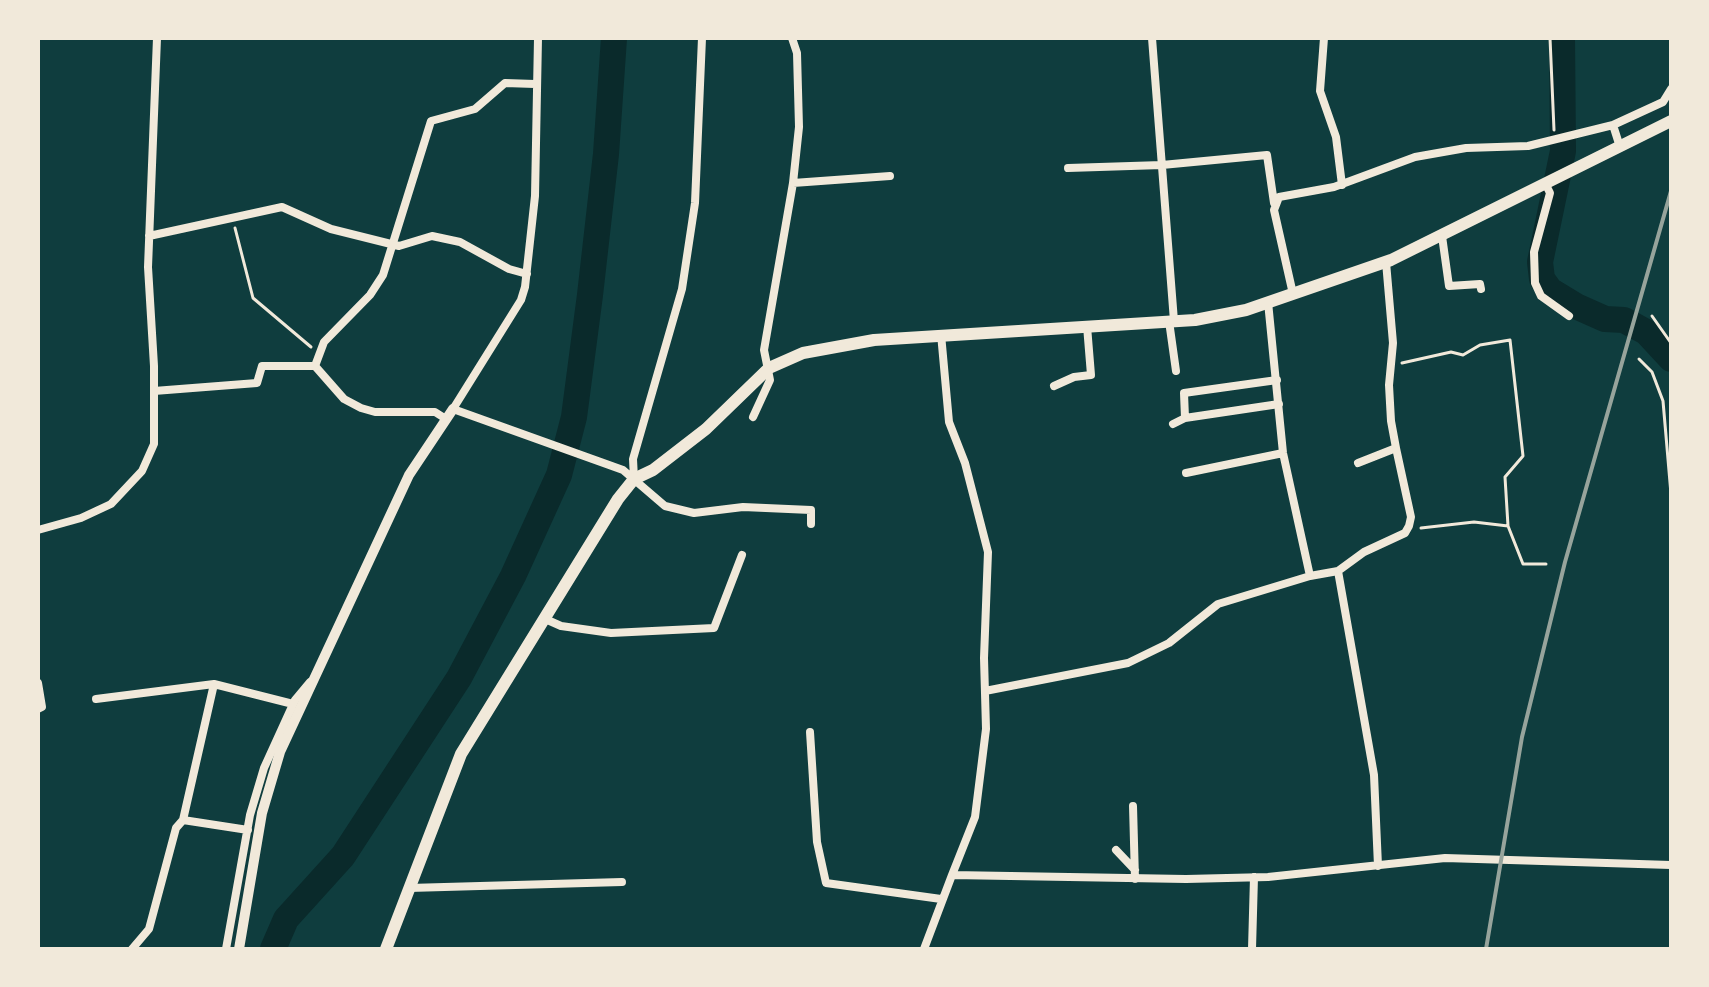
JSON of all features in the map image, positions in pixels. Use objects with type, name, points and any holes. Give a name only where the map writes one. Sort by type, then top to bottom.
[{"type":"main road","points":[[386,949],[461,754],[543,618],[634,479],[653,470],[706,429],[766,370],[803,353],[874,340],[1220,317],[1386,262],[1671,121]]},
{"type":"street","points":[[38,530],[99,511],[133,482],[150,457],[154,444],[149,236],[157,38]]},
{"type":"street","points":[[239,949],[270,783],[314,676],[409,475],[521,300],[527,274],[535,196],[538,38]]},
{"type":"street","points":[[634,479],[633,459],[682,289],[695,203],[702,38]]},
{"type":"street","points":[[753,417],[770,380],[764,350],[793,183],[799,127],[797,53],[792,38]]},
{"type":"street","points":[[1152,38],[1176,371]]},
{"type":"street","points":[[1324,38],[1320,91],[1336,137],[1342,185]]},
{"type":"street","points":[[315,366],[319,354],[339,324],[370,295],[394,244],[431,121],[475,109],[505,83],[535,84]]},
{"type":"street","points":[[1274,203],[1279,197],[1342,185],[1415,157],[1442,151],[1573,137],[1613,125],[1663,102],[1671,89]]},
{"type":"street","points":[[1613,125],[1620,147]]},
{"type":"street","points":[[1068,168],[1162,165],[1267,155],[1293,294]]},
{"type":"street","points":[[793,183],[890,176]]},
{"type":"street","points":[[1548,184],[1550,193],[1534,252],[1535,283],[1541,296],[1569,316]]},
{"type":"street","points":[[149,236],[282,207],[331,229],[394,244],[405,246],[432,236],[460,242],[509,269],[527,274]]},
{"type":"street","points":[[1442,236],[1449,286],[1480,284],[1481,289]]},
{"type":"street","points":[[985,691],[1128,663],[1169,643],[1218,604],[1310,576],[1338,571],[1364,552],[1405,533],[1409,526],[1389,385],[1392,361],[1390,275],[1386,262]]},
{"type":"street","points":[[1268,302],[1283,453],[1310,576]]},
{"type":"street","points":[[1054,386],[1074,377],[1091,375],[1087,326]]},
{"type":"street","points":[[924,949],[975,817],[986,729],[988,552],[965,463],[949,422],[941,334]]},
{"type":"street","points":[[154,391],[257,383],[262,366],[315,366],[344,399],[361,408],[389,413],[435,412],[446,419]]},
{"type":"street","points":[[1185,418],[1184,393],[1277,380]]},
{"type":"street","points":[[1173,424],[1185,418],[1279,404]]},
{"type":"street","points":[[453,409],[623,470],[665,506],[694,513],[743,507],[811,510],[811,524]]},
{"type":"street","points":[[1358,463],[1396,448]]},
{"type":"street","points":[[1186,473],[1283,453]]},
{"type":"street","points":[[543,618],[561,626],[611,633],[714,628],[742,555]]},
{"type":"street","points":[[1338,571],[1374,775],[1378,866]]},
{"type":"street","points":[[226,949],[248,830],[264,768],[293,704],[314,676]]},
{"type":"street","points":[[38,683],[42,707],[38,709]]},
{"type":"street","points":[[96,699],[214,684],[293,704]]},
{"type":"street","points":[[132,949],[149,929],[176,828],[183,820],[214,684]]},
{"type":"street","points":[[810,732],[817,842],[826,883],[941,899]]},
{"type":"street","points":[[1133,806],[1135,874]]},
{"type":"street","points":[[183,820],[248,830]]},
{"type":"street","points":[[1116,850],[1135,874]]},
{"type":"street","points":[[952,875],[1254,877],[1445,858],[1671,865]]},
{"type":"street","points":[[1252,949],[1254,877]]},
{"type":"street","points":[[409,888],[622,882]]},
{"type":"path","points":[[1550,38],[1557,141]]},
{"type":"path","points":[[231,217],[253,298],[319,354]]},
{"type":"path","points":[[1652,316],[1671,343]]},
{"type":"path","points":[[1392,361],[1402,363],[1451,352],[1463,355],[1480,345],[1510,340],[1523,456],[1505,477],[1508,526],[1523,564],[1546,564]]},
{"type":"path","points":[[1639,359],[1652,372],[1663,401],[1671,494]]},
{"type":"path","points":[[1409,526],[1420,529],[1474,522],[1508,526]]},
{"type":"waterway","points":[[273,949],[286,919],[343,856],[459,678],[513,576],[559,475],[574,417],[590,295],[606,154],[614,38]]},
{"type":"waterway","points":[[1562,38],[1563,151],[1540,262],[1542,279],[1550,290],[1578,307],[1605,319],[1624,320],[1646,332],[1671,359]]},
{"type":"railway","points":[[1486,949],[1522,737],[1565,562],[1671,191]]}]
